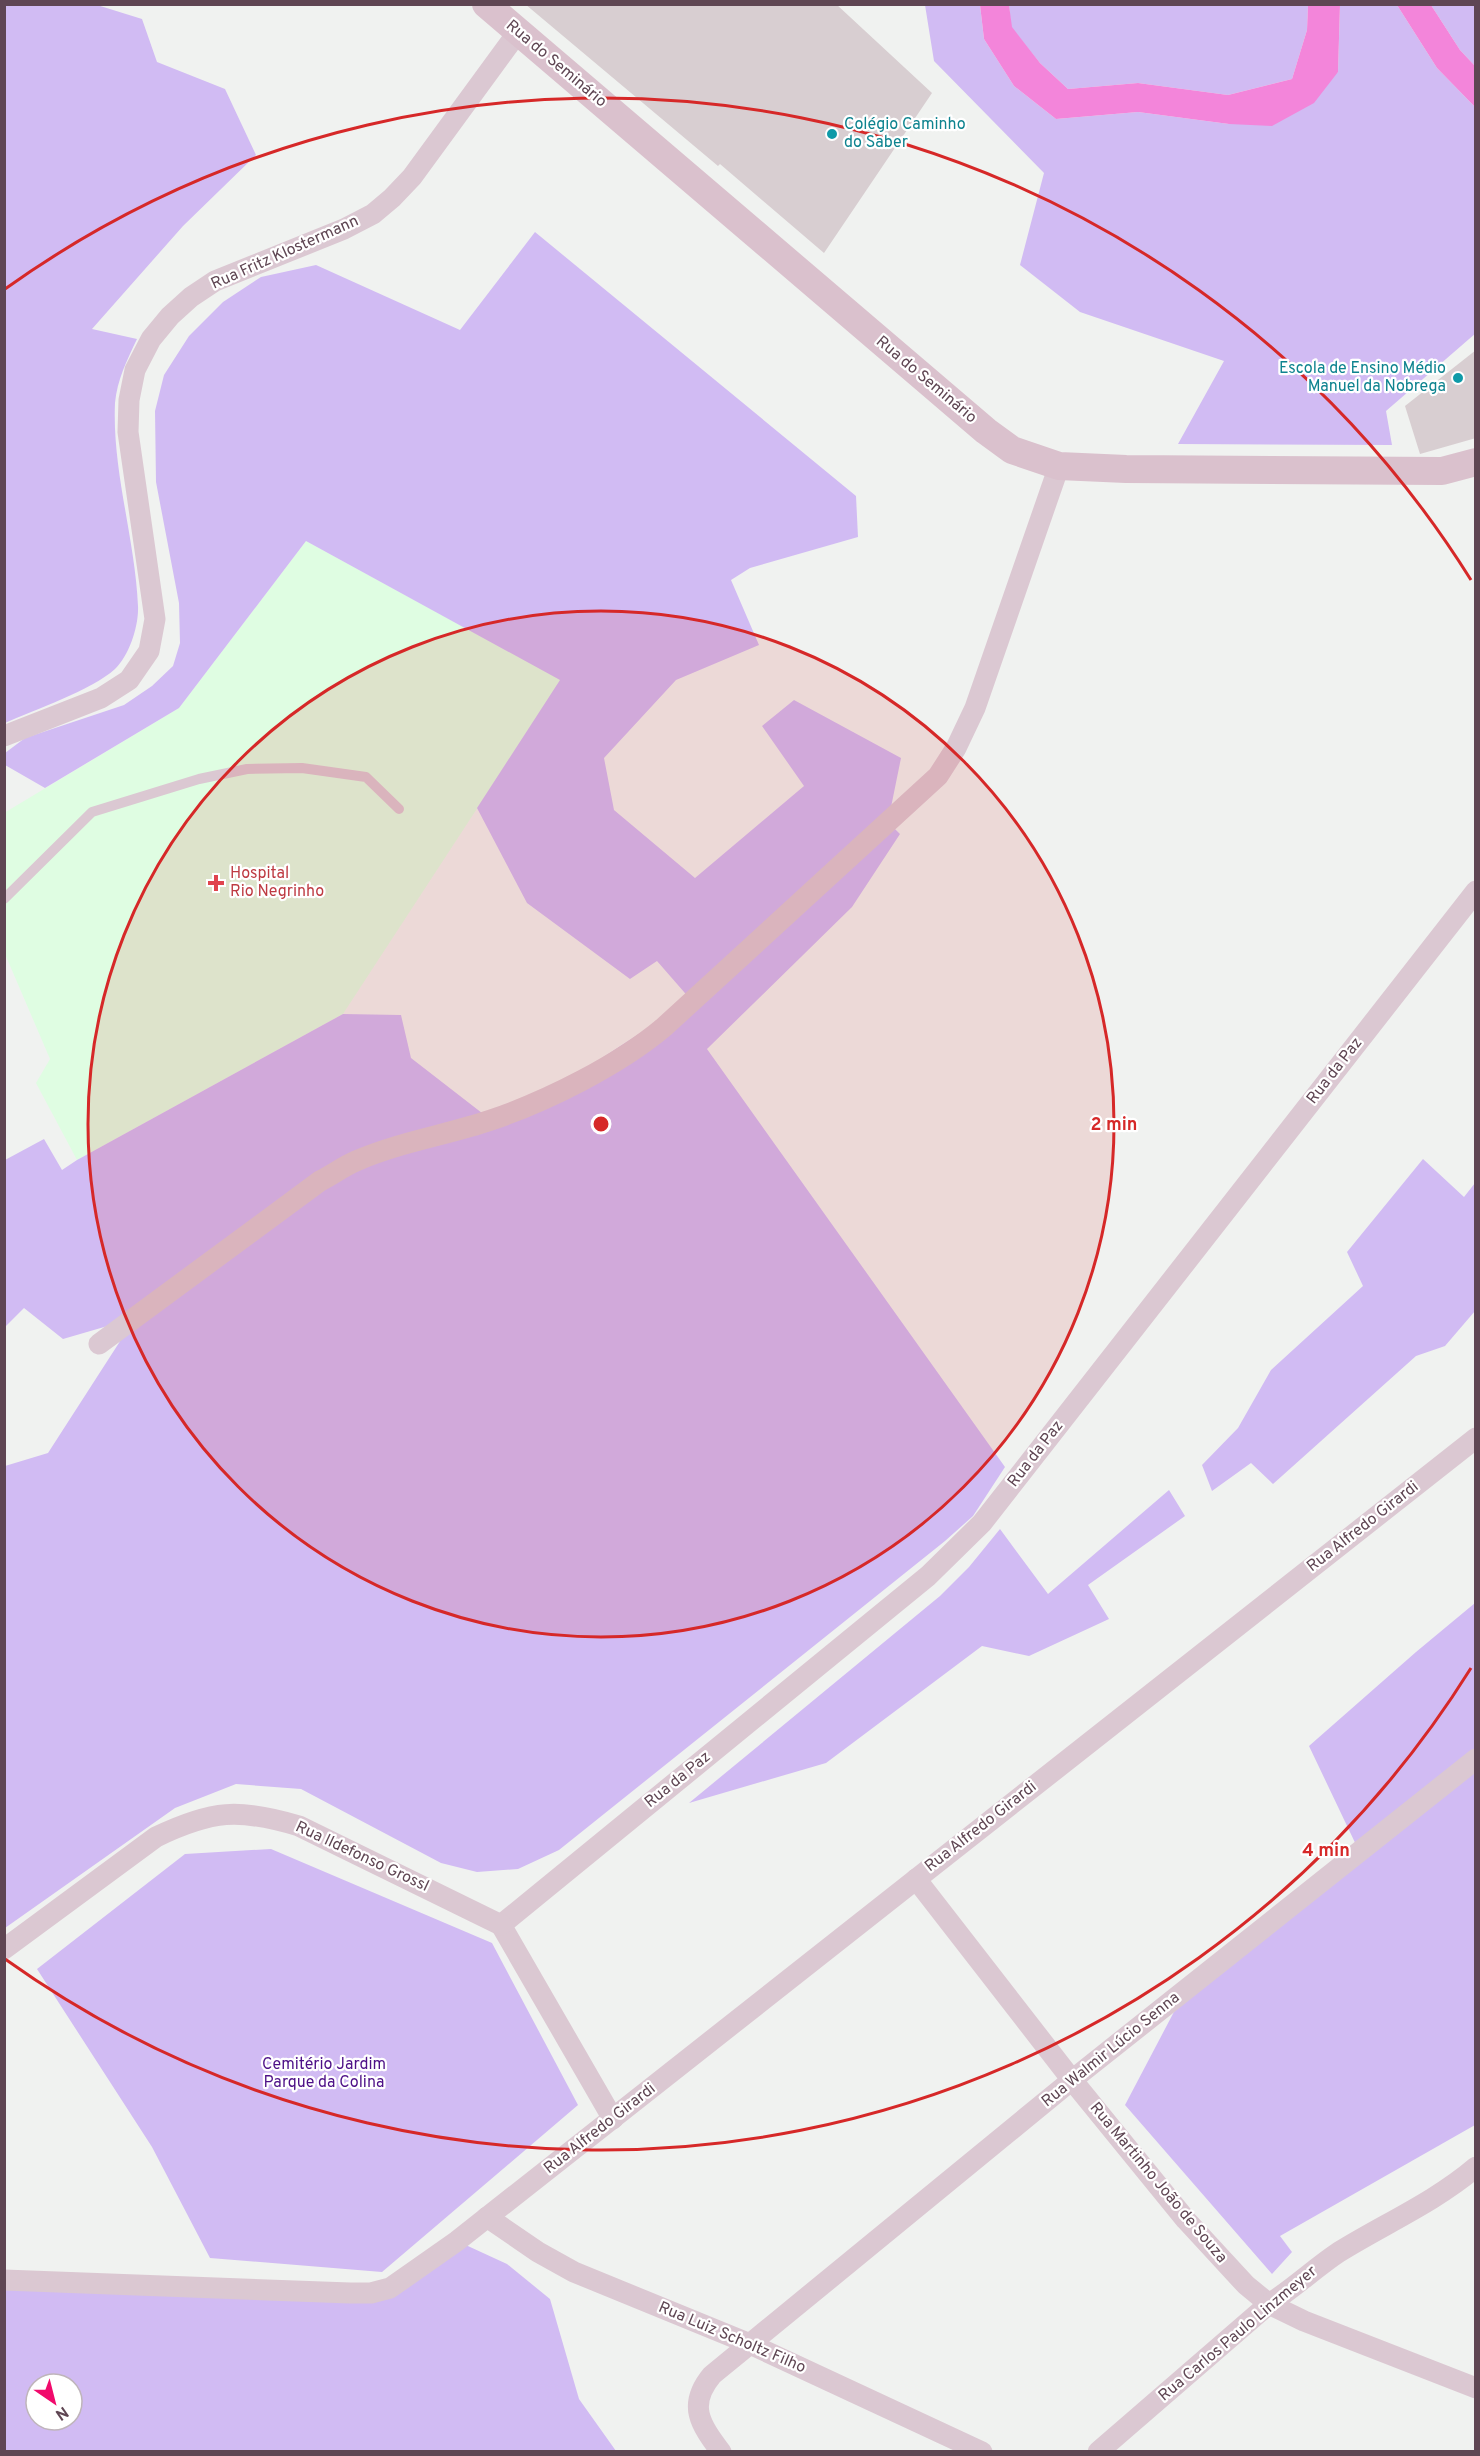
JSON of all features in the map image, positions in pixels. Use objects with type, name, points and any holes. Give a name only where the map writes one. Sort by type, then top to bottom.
[{"type":"street","name":"Rua do Seminário","points":[[486,4],[986,431],[1012,450],[1059,466],[1126,469],[1442,471],[1476,462]]},
{"type":"street","name":"Rua Fritz Klostermann","points":[[4,736],[101,698],[129,680],[149,651],[155,619],[128,432],[129,400],[135,370],[151,339],[177,309],[215,281],[344,229],[373,214],[412,177],[519,32]]},
{"type":"street","points":[[99,1344],[320,1181],[355,1161],[491,1120],[530,1105],[614,1063],[641,1046],[664,1027],[938,776],[956,748],[975,708],[1059,466]]},
{"type":"street","name":"Rua da Paz","points":[[501,1925],[928,1576],[974,1532],[1476,891]]},
{"type":"street","name":"Rua Alfredo Girardi","points":[[4,2280],[371,2293],[390,2288],[411,2276],[1476,1438]]},
{"type":"street","name":"Rua Walmir Lúcio Senna","points":[[721,2451],[700,2419],[697,2403],[702,2387],[712,2375],[1072,2080],[1476,1759]]},
{"type":"street","name":"Rua Ildefonso Grossl","points":[[4,1949],[156,1837],[207,1816],[233,1814],[268,1817],[299,1826],[501,1925]]},
{"type":"street","name":"Rua Martinho João de Souza","points":[[916,1879],[1072,2080],[1186,2220],[1246,2285],[1269,2304],[1304,2321],[1476,2388]]},
{"type":"street","points":[[501,1925],[613,2119]]},
{"type":"street","name":"Rua Carlos Paulo Linzmeyer","points":[[1098,2451],[1269,2304],[1338,2253],[1457,2183],[1476,2167]]},
{"type":"street","name":"Rua Luiz Scholtz Filho","points":[[486,2217],[538,2252],[574,2272],[750,2344],[982,2451]]},
{"type":"lane","points":[[4,899],[92,812],[199,779],[237,771],[302,768],[366,777],[399,809]]},
{"type":"shaded area","points":[[980,5],[1009,5],[1012,27],[1040,63],[1068,89],[1138,83],[1228,95],[1292,79],[1307,30],[1308,5],[1340,5],[1338,72],[1314,103],[1272,126],[1229,124],[1138,112],[1056,119],[1014,86],[984,39]]},
{"type":"shaded area","points":[[1397,5],[1431,5],[1460,50],[1475,66],[1475,107],[1437,68]]},
{"type":"shaded area","name":"Hospital Rio Negrinho","points":[[306,541],[561,680],[343,1014],[77,1160],[36,1083],[50,1059],[5,954],[4,813],[179,708]]},
{"type":"green space","points":[[5,4],[97,5],[142,19],[157,62],[225,89],[256,155],[183,226],[92,329],[137,339],[120,378],[115,403],[117,454],[133,555],[138,606],[137,622],[129,649],[115,669],[105,677],[62,699],[5,723]]},
{"type":"green space","points":[[925,5],[980,5],[984,39],[1014,86],[1056,119],[1138,112],[1229,124],[1338,72],[1340,5],[1397,5],[1437,68],[1475,107],[1476,333],[1386,411],[1392,445],[1178,444],[1224,361],[1080,312],[1020,265],[1044,173],[934,61]]},
{"type":"green space","points":[[1009,5],[1308,5],[1307,30],[1292,79],[1228,95],[1138,83],[1068,89],[1040,63],[1011,27]]},
{"type":"green space","points":[[1431,5],[1475,5],[1475,66],[1460,50]]},
{"type":"green space","points":[[535,232],[856,496],[858,537],[750,568],[731,580],[759,645],[676,680],[604,758],[614,810],[695,878],[804,786],[762,726],[794,700],[901,758],[888,822],[900,834],[852,907],[707,1049],[1005,1467],[973,1516],[945,1541],[559,1850],[518,1869],[477,1872],[441,1863],[301,1789],[236,1784],[175,1808],[5,1928],[5,1466],[48,1453],[135,1318],[63,1339],[24,1308],[5,1327],[5,1160],[44,1139],[62,1170],[343,1014],[401,1015],[411,1058],[491,1120],[530,1105],[691,1000],[657,961],[630,979],[527,903],[477,808],[560,680],[306,541],[179,708],[45,788],[5,765],[5,753],[25,738],[124,705],[152,686],[173,666],[180,643],[179,603],[156,482],[155,411],[164,375],[189,336],[223,302],[261,277],[316,265],[460,330]]},
{"type":"green space","points":[[1423,1159],[1464,1197],[1475,1183],[1475,1311],[1445,1346],[1416,1356],[1273,1484],[1251,1463],[1212,1491],[1202,1465],[1238,1428],[1271,1370],[1363,1286],[1347,1252]]},
{"type":"green space","points":[[1169,1490],[1185,1516],[1088,1585],[1109,1619],[1029,1656],[982,1646],[826,1763],[689,1803],[940,1596],[969,1567],[1000,1529],[1048,1594]]},
{"type":"green space","points":[[1475,1603],[1475,2125],[1280,2236],[1292,2252],[1272,2274],[1125,2105],[1186,1989],[1359,1851],[1309,1746]]},
{"type":"green space","name":"Cemitério Jardim Parque da Colina","points":[[271,1849],[492,1943],[578,2105],[382,2272],[210,2258],[152,2147],[37,1969],[185,1854]]},
{"type":"green space","points":[[457,2241],[507,2264],[550,2299],[579,2399],[616,2451],[5,2452],[5,2280],[371,2293]]},
{"type":"building","points":[[525,4],[836,4],[932,93],[824,253],[720,164],[718,166]]},
{"type":"building","name":"Escola de Ensino Médio Manuel da Nobrega","points":[[1476,350],[1476,438],[1420,454],[1405,406]]},
{"type":"place","name":"Colégio Caminho do Saber","points":[[832,134]]},
{"type":"place","name":"Escola de Ensino Médio Manuel da Nobrega","points":[[1458,378]]},
{"type":"place","name":"Hospital Rio Negrinho","points":[[216,883]]}]
